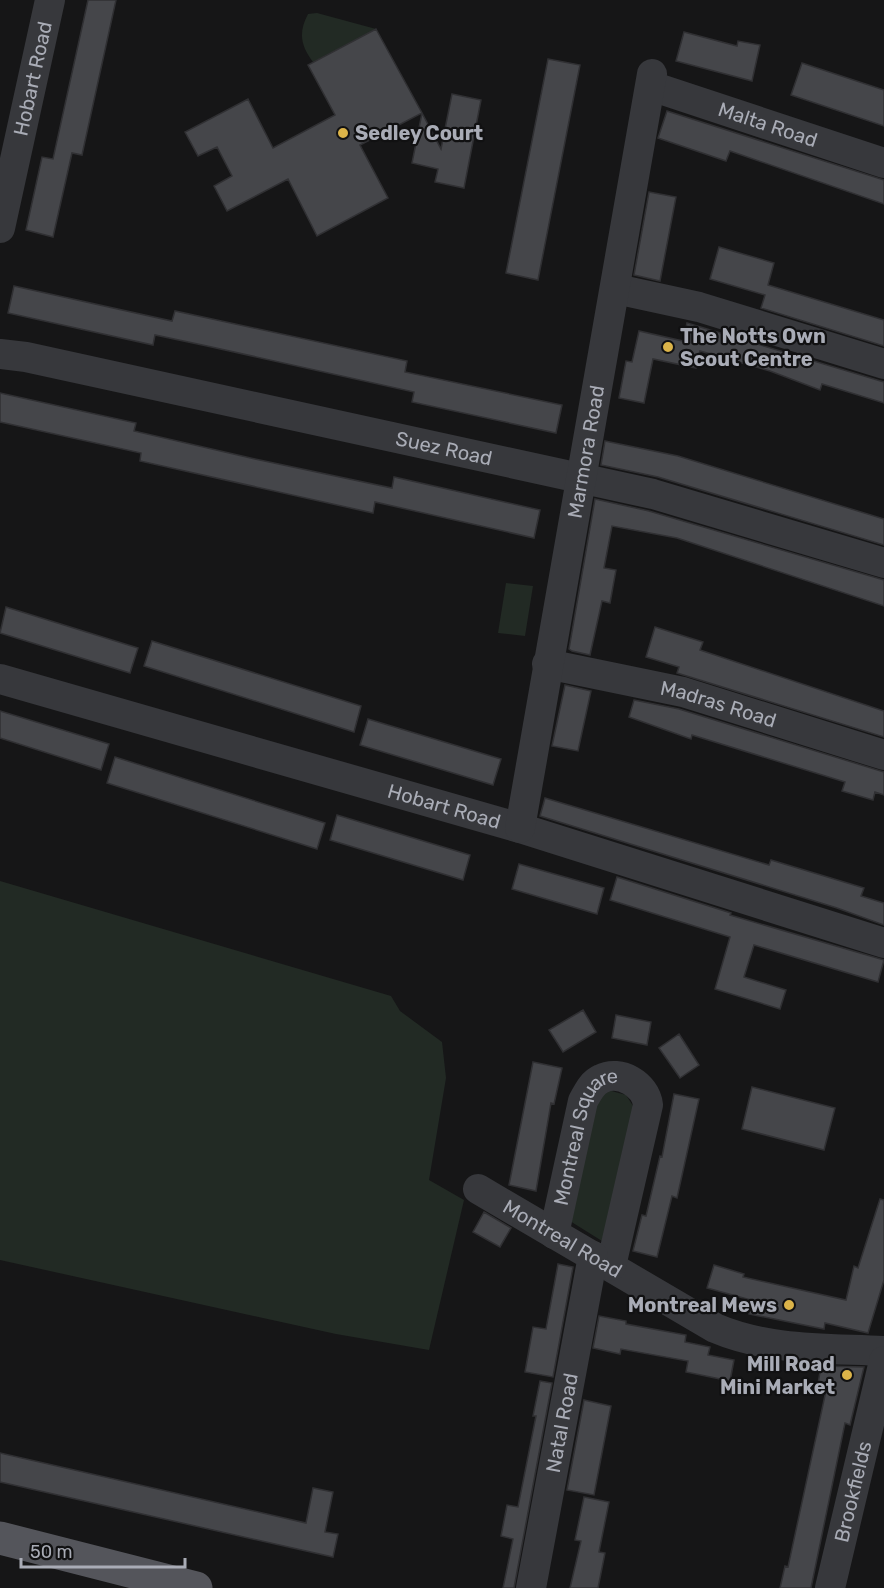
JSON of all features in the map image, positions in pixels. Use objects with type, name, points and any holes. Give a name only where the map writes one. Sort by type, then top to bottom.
[{"type":"main road","points":[[0,1538],[196,1588]]},
{"type":"street","name":"Hobart Road","points":[[0,228],[50,0]]},
{"type":"street","name":"Malta Road","points":[[652,80],[884,163]]},
{"type":"street","name":"Marmora Road","points":[[520,828],[579,478],[616,289],[652,80]]},
{"type":"street","points":[[616,289],[699,307],[884,364]]},
{"type":"street","name":"Suez Road","points":[[0,354],[26,357],[653,494],[884,563]]},
{"type":"street","name":"Madras Road","points":[[547,664],[683,692],[884,755]]},
{"type":"street","name":"Hobart Road","points":[[0,680],[520,828],[884,943]]},
{"type":"street","name":"Montreal Square","points":[[554,1234],[583,1101],[592,1085],[601,1078],[612,1076],[634,1082],[643,1090],[648,1105],[602,1261]]},
{"type":"street","name":"Montreal Road","points":[[478,1190],[715,1328],[738,1338],[790,1347],[884,1351]]},
{"type":"street","name":"Natal Road","points":[[531,1588],[602,1261]]},
{"type":"street","name":"Brookfields","points":[[831,1588],[884,1361]]},
{"type":"shaded area","points":[[317,13],[376,29],[313,62],[304,45],[302,33],[308,14]]},
{"type":"shaded area","points":[[506,583],[533,586],[525,636],[498,633]]},
{"type":"shaded area","points":[[0,881],[391,996],[400,1011],[442,1042],[446,1078],[429,1180],[464,1200],[429,1350],[336,1334],[0,1260]]},
{"type":"shaded area","points":[[608,1090],[626,1095],[635,1109],[602,1241],[570,1221],[598,1099]]},
{"type":"building","points":[[88,0],[116,0],[82,155],[72,153],[53,237],[26,230],[42,157],[53,159]]},
{"type":"building","name":"Sedley Court","points":[[376,29],[422,113],[360,145],[388,198],[317,236],[288,179],[227,211],[214,186],[232,176],[217,147],[198,156],[185,132],[248,99],[273,148],[335,115],[308,65]]},
{"type":"building","points":[[684,32],[737,46],[738,41],[760,45],[752,81],[676,61]]},
{"type":"building","points":[[548,59],[580,65],[538,280],[506,273]]},
{"type":"building","points":[[802,63],[884,90],[884,126],[791,95]]},
{"type":"building","points":[[452,94],[481,100],[464,188],[435,182],[438,169],[412,163],[422,113],[441,149]]},
{"type":"building","points":[[667,111],[884,180],[884,204],[730,151],[726,161],[658,138]]},
{"type":"building","points":[[649,192],[676,197],[660,281],[634,275]]},
{"type":"building","points":[[719,247],[774,263],[768,285],[884,320],[884,346],[761,308],[765,295],[710,279]]},
{"type":"building","points":[[14,286],[172,321],[175,311],[407,361],[405,372],[562,405],[556,433],[412,402],[414,392],[207,346],[155,335],[153,345],[8,313]]},
{"type":"building","points":[[687,323],[884,382],[884,403],[822,384],[820,390],[770,371],[700,351],[696,368],[653,359],[644,403],[619,398],[626,361],[632,362],[639,331],[683,341]]},
{"type":"building","points":[[0,393],[136,423],[134,431],[255,459],[392,488],[394,477],[540,510],[534,538],[375,502],[373,513],[140,461],[141,453],[0,422]]},
{"type":"building","points":[[605,441],[678,456],[884,519],[884,545],[658,477],[601,465]]},
{"type":"building","points":[[595,499],[649,511],[884,580],[884,606],[677,538],[612,526],[604,568],[616,570],[610,603],[602,601],[590,655],[572,651],[569,649]]},
{"type":"building","points":[[6,607],[138,648],[130,673],[0,633]]},
{"type":"building","points":[[655,627],[703,642],[700,650],[884,711],[884,737],[677,673],[679,667],[646,657]]},
{"type":"building","points":[[152,641],[361,706],[354,732],[144,666]]},
{"type":"building","points":[[565,685],[591,691],[578,751],[552,746]]},
{"type":"building","points":[[634,700],[679,709],[884,772],[884,795],[875,792],[873,800],[842,791],[845,782],[692,735],[691,739],[629,717]]},
{"type":"building","points":[[0,711],[109,744],[101,770],[0,738]]},
{"type":"building","points":[[368,719],[501,759],[493,785],[360,745]]},
{"type":"building","points":[[115,757],[325,823],[317,849],[107,783]]},
{"type":"building","points":[[545,798],[769,865],[771,860],[864,888],[861,896],[884,903],[884,925],[837,908],[540,816]]},
{"type":"building","points":[[337,815],[470,855],[463,880],[330,840]]},
{"type":"building","points":[[519,864],[604,888],[597,914],[512,889]]},
{"type":"building","points":[[617,877],[731,913],[730,915],[884,960],[878,982],[754,945],[744,977],[786,990],[780,1009],[715,989],[730,937],[610,900]]},
{"type":"building","points":[[583,1010],[596,1032],[563,1052],[549,1030]]},
{"type":"building","points":[[616,1015],[651,1022],[647,1045],[612,1038]]},
{"type":"building","points":[[679,1034],[699,1065],[680,1078],[659,1048]]},
{"type":"building","points":[[533,1062],[562,1068],[554,1104],[551,1103],[536,1191],[509,1185]]},
{"type":"building","points":[[752,1087],[835,1108],[824,1150],[742,1129]]},
{"type":"building","points":[[674,1094],[699,1099],[677,1198],[672,1196],[657,1257],[633,1251],[642,1215],[646,1216],[660,1156],[662,1157]]},
{"type":"building","points":[[880,1199],[884,1200],[884,1280],[868,1333],[825,1323],[824,1329],[749,1314],[751,1300],[707,1288],[714,1265],[744,1274],[743,1277],[846,1300],[854,1266],[858,1268]]},
{"type":"building","points":[[484,1212],[511,1228],[500,1247],[473,1232]]},
{"type":"building","points":[[558,1264],[573,1267],[553,1377],[525,1372],[533,1327],[546,1329]]},
{"type":"building","points":[[599,1316],[626,1321],[626,1324],[686,1335],[685,1342],[710,1347],[708,1355],[734,1360],[730,1381],[686,1372],[688,1361],[621,1349],[620,1354],[593,1348]]},
{"type":"building","points":[[821,1366],[864,1367],[850,1425],[845,1423],[811,1588],[780,1588],[785,1566],[788,1567],[827,1386],[818,1384]]},
{"type":"building","points":[[540,1381],[552,1383],[514,1588],[503,1588],[513,1539],[501,1536],[507,1505],[518,1507],[536,1416],[533,1416]]},
{"type":"building","points":[[584,1400],[611,1406],[594,1495],[567,1490]]},
{"type":"building","points":[[0,1453],[306,1523],[313,1488],[333,1492],[325,1532],[338,1534],[333,1557],[0,1482]]},
{"type":"building","points":[[584,1497],[609,1502],[599,1552],[605,1553],[598,1588],[570,1588],[581,1541],[575,1540]]},
{"type":"place","name":"Sedley Court","points":[[343,133]]},
{"type":"place","name":"The Notts Own Scout Centre","points":[[668,347]]},
{"type":"place","name":"Montreal Mews","points":[[789,1305]]},
{"type":"place","name":"Mill Road Mini Market","points":[[847,1375]]}]
